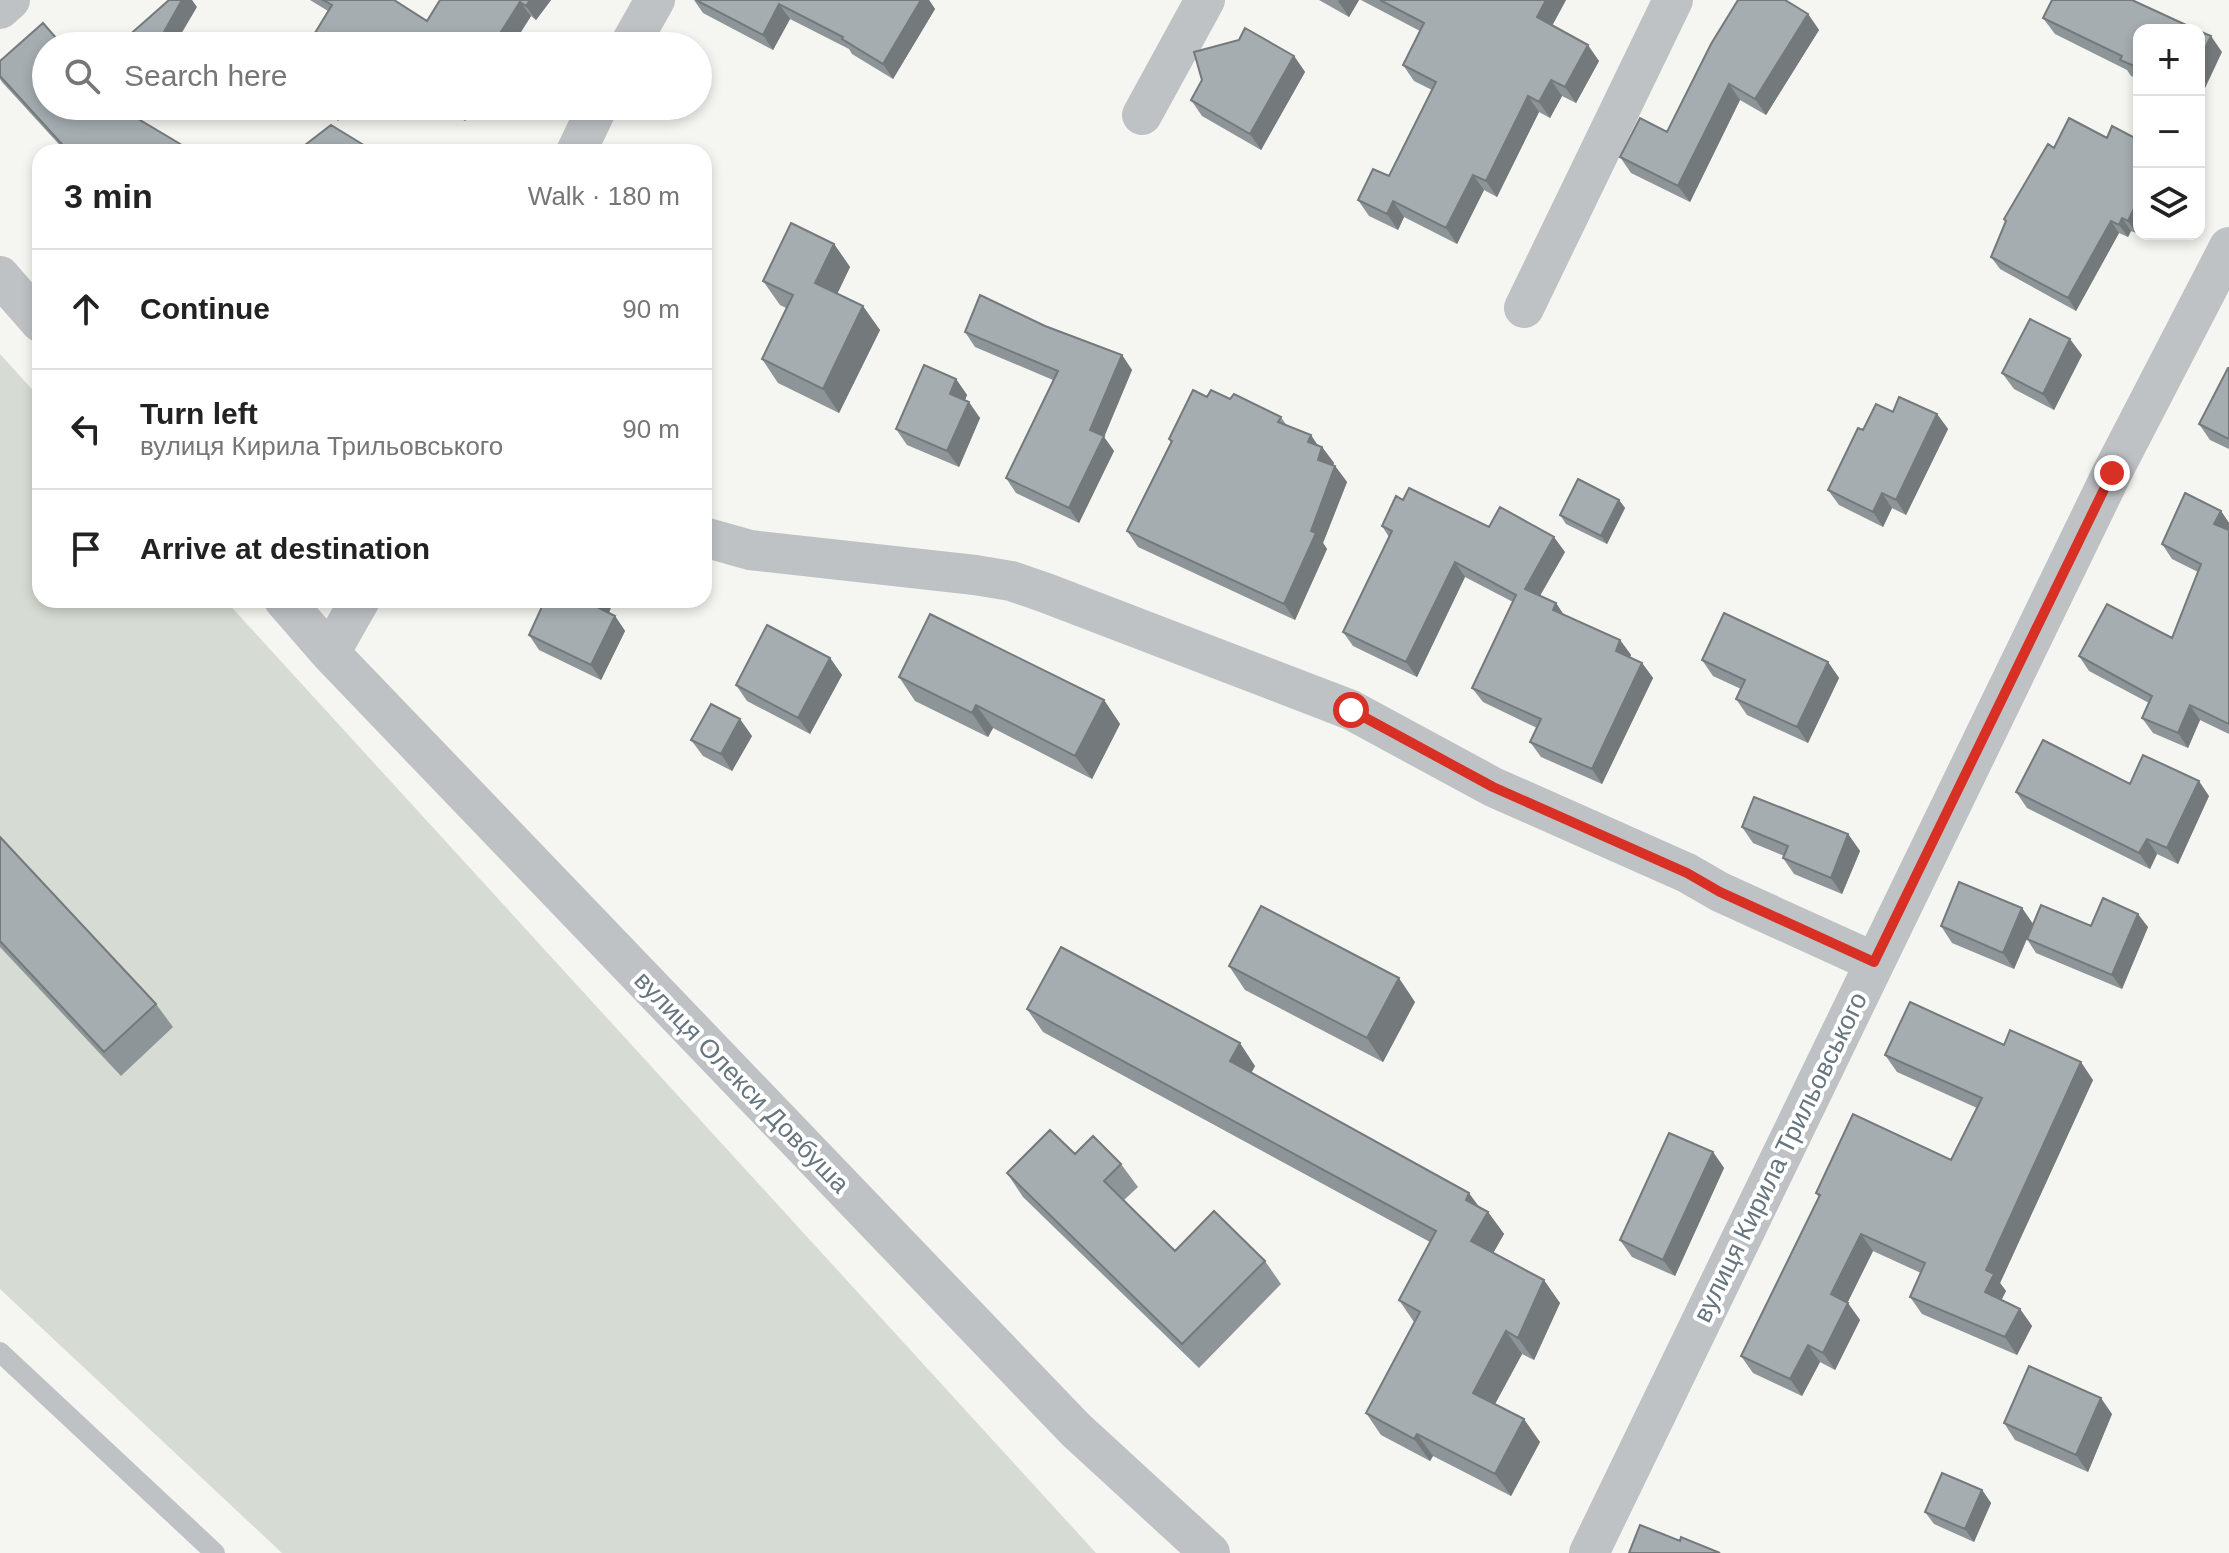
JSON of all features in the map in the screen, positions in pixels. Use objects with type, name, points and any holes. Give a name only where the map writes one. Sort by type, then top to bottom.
[{"type":"street","points":[[0,9],[10,0]]},
{"type":"street","points":[[637,32],[655,0]]},
{"type":"street","points":[[1142,115],[1205,0]]},
{"type":"street","points":[[1524,308],[1673,0]]},
{"type":"street","points":[[580,144],[591,120]]},
{"type":"street","name":"вулиця Кирила Трильовського","points":[[1589,1553],[2112,473],[2229,247]]},
{"type":"street","points":[[0,276],[32,313]]},
{"type":"street","points":[[712,539],[750,550],[975,575],[1011,581],[1046,593],[1351,710],[1493,787],[1687,873],[1720,892],[1874,962]]},
{"type":"street","name":"вулиця Олекси Довбуша","points":[[291,608],[330,653],[1076,1430],[1210,1553]]},
{"type":"street","points":[[330,653],[355,608]]},
{"type":"lane","points":[[0,1352],[215,1553]]},
{"type":"shaded area","points":[[0,354],[32,389],[32,608],[232,608],[1096,1553],[282,1553],[0,1289]]},
{"type":"building","points":[[169,0],[182,0],[164,32],[133,32]]},
{"type":"building","points":[[323,0],[394,0],[427,21],[440,0],[530,0],[526,6],[520,2],[501,32],[316,32],[332,5]]},
{"type":"building","points":[[696,0],[921,0],[883,64],[843,37],[779,4],[763,35]]},
{"type":"building","points":[[1380,0],[1546,0],[1537,17],[1588,45],[1565,87],[1551,80],[1539,102],[1528,96],[1486,181],[1473,175],[1446,228],[1393,201],[1387,214],[1358,200],[1373,169],[1389,176],[1436,82],[1403,65],[1424,23]]},
{"type":"building","points":[[1738,0],[1785,0],[1808,14],[1755,99],[1729,84],[1678,186],[1620,157],[1640,118],[1667,132],[1711,44]]},
{"type":"building","points":[[2052,0],[2132,0],[2184,24],[2133,24],[2133,65],[2120,60],[2122,56],[2043,18]]},
{"type":"building","points":[[43,23],[51,32],[33,32]]},
{"type":"building","points":[[1245,28],[1294,56],[1250,134],[1191,100],[1202,80],[1194,52],[1239,40]]},
{"type":"building","points":[[32,33],[32,111],[0,76],[0,61]]},
{"type":"building","points":[[2205,34],[2211,36],[2205,48]]},
{"type":"building","points":[[2069,118],[2107,138],[2112,126],[2133,137],[2133,211],[2128,221],[2122,218],[2119,225],[2111,221],[2068,298],[1991,257],[2006,221],[2004,219],[2048,144],[2054,148]]},
{"type":"building","points":[[40,120],[140,120],[180,144],[62,144]]},
{"type":"building","points":[[331,125],[362,144],[306,144]]},
{"type":"building","points":[[791,223],[834,244],[815,283],[863,306],[823,389],[762,359],[793,295],[763,281]]},
{"type":"building","points":[[980,295],[1045,326],[1122,355],[1090,430],[1104,436],[1069,508],[1006,478],[1058,371],[965,332]]},
{"type":"building","points":[[2030,319],[2070,339],[2043,394],[2002,373]]},
{"type":"building","points":[[924,365],[956,379],[950,394],[969,402],[947,451],[896,429]]},
{"type":"building","points":[[2229,368],[2229,439],[2199,424]]},
{"type":"building","points":[[1193,390],[1207,397],[1211,390],[1230,399],[1234,394],[1281,417],[1278,422],[1311,435],[1308,442],[1322,447],[1318,460],[1335,466],[1311,531],[1316,533],[1284,604],[1127,531],[1172,441],[1169,439]]},
{"type":"building","points":[[1899,397],[1937,414],[1896,500],[1882,493],[1873,512],[1828,490],[1858,428],[1863,430],[1876,404],[1893,412]]},
{"type":"building","points":[[1578,479],[1619,500],[1601,536],[1560,515]]},
{"type":"building","points":[[1409,488],[1489,527],[1500,507],[1554,537],[1525,589],[1556,603],[1553,610],[1620,640],[1616,651],[1642,663],[1592,769],[1530,742],[1541,719],[1472,688],[1516,595],[1455,562],[1406,662],[1343,632],[1392,531],[1382,526],[1396,496],[1403,500]]},
{"type":"building","points":[[2185,493],[2221,511],[2214,524],[2229,530],[2229,724],[2190,705],[2178,733],[2142,718],[2152,696],[2079,656],[2107,604],[2172,638],[2201,564],[2162,544]]},
{"type":"building","points":[[541,608],[599,608],[615,616],[591,665],[529,635]]},
{"type":"building","points":[[1724,613],[1828,662],[1797,727],[1736,699],[1745,680],[1702,660]]},
{"type":"building","points":[[930,614],[1104,700],[1075,756],[976,705],[972,713],[899,677]]},
{"type":"building","points":[[767,625],[830,658],[798,718],[736,685]]},
{"type":"building","points":[[711,704],[740,719],[721,754],[691,740]]},
{"type":"building","points":[[2043,740],[2130,784],[2143,755],[2199,781],[2167,848],[2147,839],[2139,853],[2016,792]]},
{"type":"building","points":[[1754,797],[1848,834],[1831,878],[1783,858],[1788,846],[1742,827]]},
{"type":"building","points":[[0,837],[156,1004],[104,1052],[0,941]]},
{"type":"building","points":[[1959,882],[2022,908],[2003,953],[1941,926]]},
{"type":"building","points":[[2103,898],[2138,914],[2112,975],[2027,939],[2041,905],[2091,926]]},
{"type":"building","points":[[1261,906],[1399,978],[1367,1038],[1229,966]]},
{"type":"building","points":[[1061,947],[1240,1043],[1230,1061],[1469,1193],[1466,1200],[1488,1212],[1471,1241],[1544,1280],[1518,1338],[1506,1331],[1473,1393],[1524,1419],[1495,1474],[1417,1434],[1414,1439],[1366,1413],[1420,1312],[1399,1300],[1436,1231],[1027,1009]]},
{"type":"building","points":[[1910,1002],[2004,1045],[2010,1030],[2081,1062],[1986,1270],[1994,1274],[1985,1292],[2020,1309],[2005,1337],[1910,1297],[1925,1263],[1861,1234],[1831,1294],[1848,1303],[1823,1353],[1808,1345],[1790,1379],[1741,1356],[1820,1195],[1816,1193],[1853,1114],[1951,1160],[1982,1098],[1885,1055]]},
{"type":"building","points":[[1050,1130],[1075,1154],[1093,1136],[1121,1164],[1104,1181],[1175,1251],[1214,1211],[1265,1261],[1182,1344],[1007,1173]]},
{"type":"building","points":[[1669,1133],[1713,1152],[1663,1260],[1620,1240]]},
{"type":"building","points":[[2029,1366],[2101,1398],[2076,1455],[2004,1423]]},
{"type":"building","points":[[1942,1473],[1982,1490],[1965,1529],[1925,1512]]},
{"type":"building","points":[[1640,1525],[1680,1541],[1681,1537],[1720,1553],[1629,1553]]},
{"type":"route","points":[[1351,710],[1493,787],[1687,873],[1720,892],[1874,962],[2112,473]]}]
